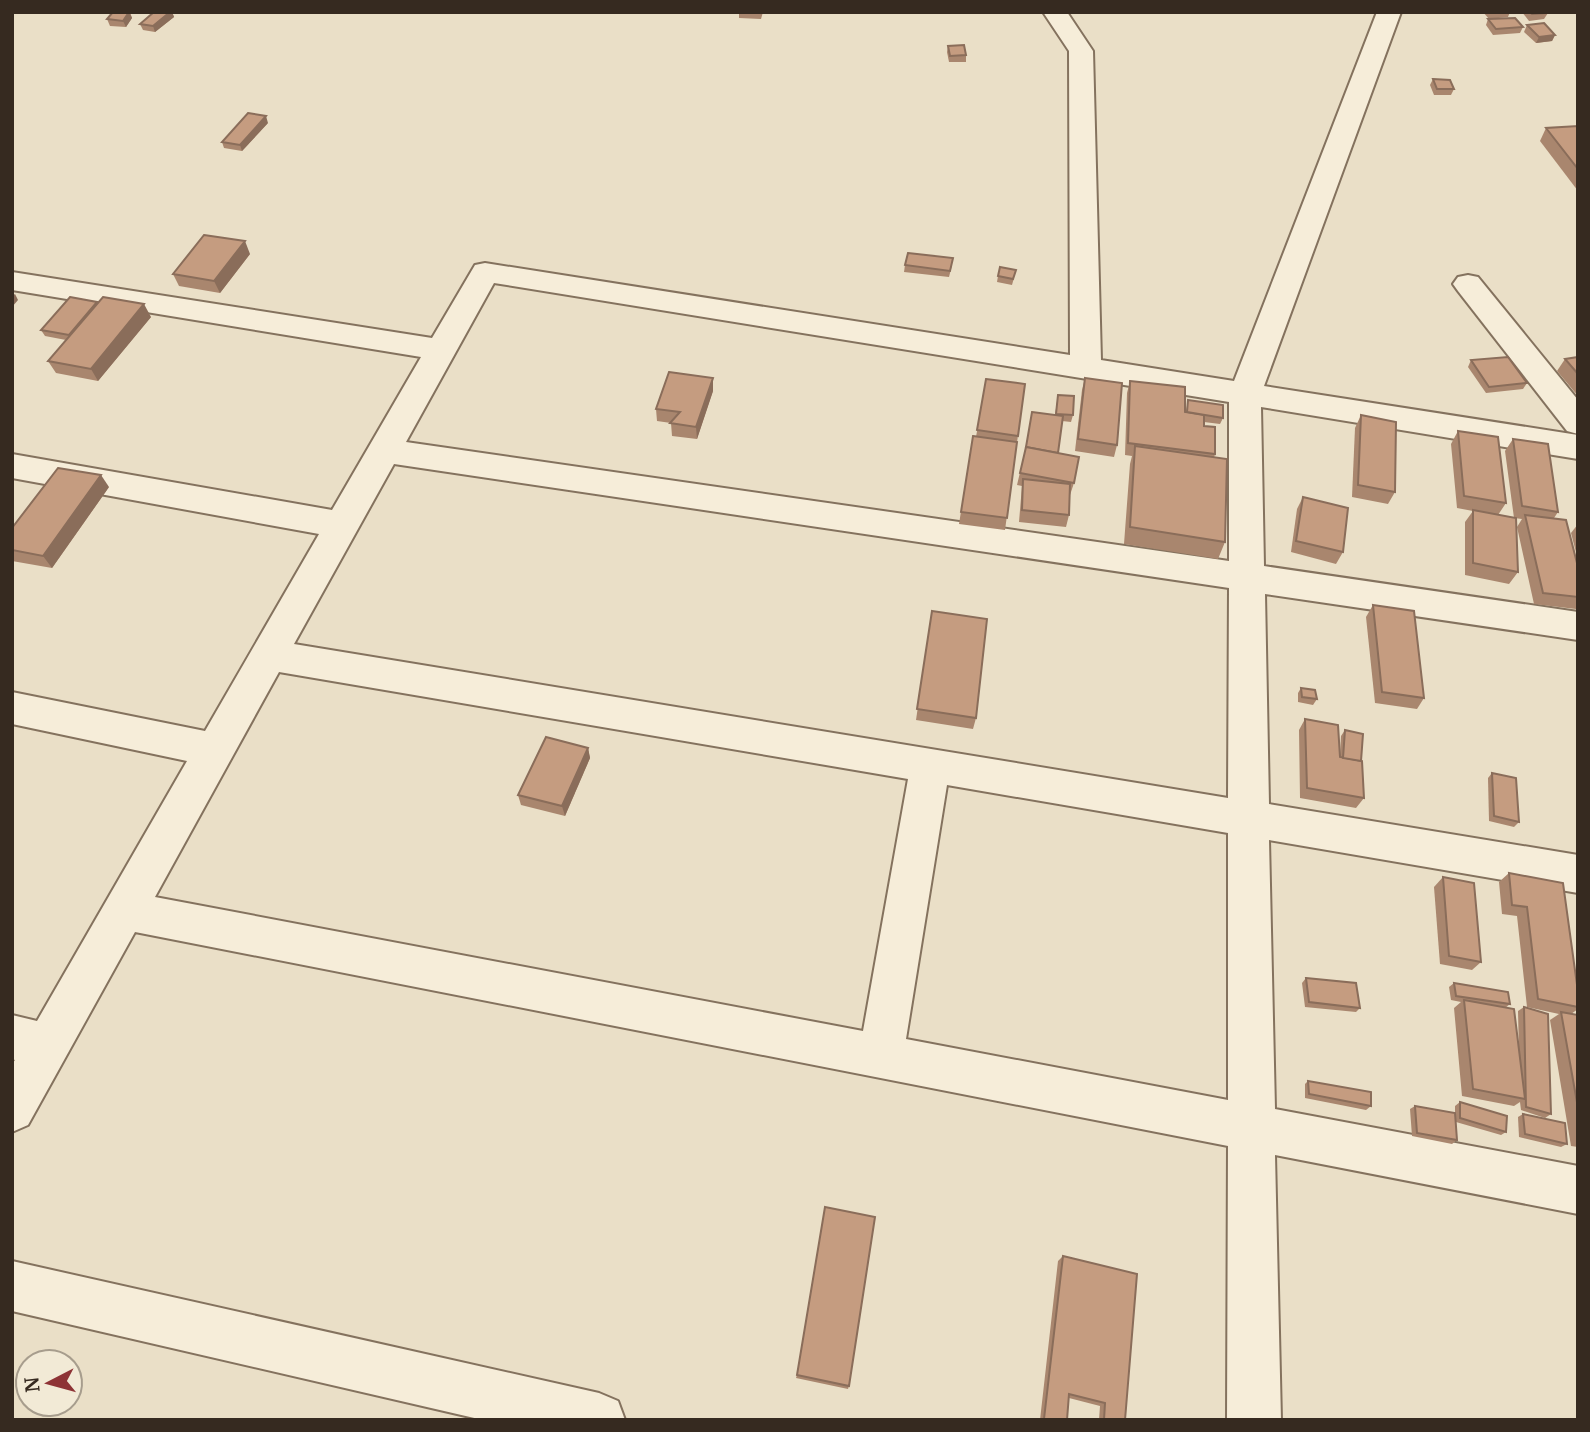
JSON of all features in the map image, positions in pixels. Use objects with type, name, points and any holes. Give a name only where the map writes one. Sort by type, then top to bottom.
[{"type":"street","points":[[1055,12],[1081,51],[1086,367]]},
{"type":"street","points":[[1254,1420],[1245,393],[1389,12]]},
{"type":"street","points":[[12,1109],[30,1041],[125,911],[485,272],[1578,447]]},
{"type":"street","points":[[12,281],[440,350]]},
{"type":"street","points":[[1468,284],[1578,423]]},
{"type":"street","points":[[384,450],[1578,626]]},
{"type":"street","points":[[12,466],[342,525]]},
{"type":"street","points":[[269,655],[1578,874]]},
{"type":"street","points":[[12,708],[215,750]]},
{"type":"street","points":[[881,1056],[930,766]]},
{"type":"street","points":[[125,911],[1578,1190]]},
{"type":"street","points":[[12,1286],[599,1420]]},
{"type":"building","points":[[113,12],[129,12],[123,21],[107,19]]},
{"type":"building","points":[[154,12],[170,12],[153,26],[140,24]]},
{"type":"building","points":[[1515,18],[1523,27],[1496,29],[1488,19]]},
{"type":"building","points":[[1544,23],[1555,35],[1539,37],[1527,25]]},
{"type":"building","points":[[964,45],[966,55],[950,56],[948,46]]},
{"type":"building","points":[[1433,79],[1450,80],[1454,89],[1437,89]]},
{"type":"building","points":[[248,113],[266,116],[240,145],[222,142]]},
{"type":"building","points":[[1578,126],[1578,169],[1546,128]]},
{"type":"building","points":[[204,235],[245,241],[214,281],[173,274]]},
{"type":"building","points":[[908,253],[953,258],[950,271],[905,265]]},
{"type":"building","points":[[1000,267],[1016,270],[1013,279],[998,276]]},
{"type":"building","points":[[70,297],[97,302],[69,335],[41,330]]},
{"type":"building","points":[[103,297],[144,304],[91,369],[48,361]]},
{"type":"building","points":[[1508,357],[1527,383],[1489,387],[1471,360]]},
{"type":"building","points":[[1578,357],[1578,374],[1565,359]]},
{"type":"building","points":[[669,372],[713,378],[696,427],[670,423],[680,412],[656,409]]},
{"type":"building","points":[[1085,378],[1122,383],[1117,445],[1078,439]]},
{"type":"building","points":[[986,379],[1025,384],[1018,436],[977,430]]},
{"type":"building","points":[[1130,381],[1185,387],[1185,412],[1204,415],[1204,426],[1215,427],[1215,454],[1128,443]]},
{"type":"building","points":[[1058,395],[1074,396],[1073,415],[1056,414]]},
{"type":"building","points":[[1188,400],[1223,405],[1223,418],[1187,412]]},
{"type":"building","points":[[1032,412],[1063,416],[1058,453],[1026,447]]},
{"type":"building","points":[[1361,415],[1396,422],[1395,492],[1358,485]]},
{"type":"building","points":[[1458,431],[1498,437],[1506,503],[1464,496]]},
{"type":"building","points":[[973,436],[1017,442],[1007,518],[961,512]]},
{"type":"building","points":[[1513,439],[1548,444],[1558,512],[1522,506]]},
{"type":"building","points":[[1135,446],[1227,459],[1225,542],[1130,527]]},
{"type":"building","points":[[1026,447],[1079,457],[1074,483],[1020,473]]},
{"type":"building","points":[[58,468],[101,475],[43,556],[12,550],[12,528]]},
{"type":"building","points":[[1023,479],[1070,484],[1069,515],[1022,510]]},
{"type":"building","points":[[1303,497],[1348,508],[1343,552],[1296,541]]},
{"type":"building","points":[[1473,510],[1516,518],[1518,572],[1473,563]]},
{"type":"building","points":[[1525,515],[1566,520],[1578,567],[1578,597],[1543,593]]},
{"type":"building","points":[[1373,605],[1414,611],[1424,698],[1382,692]]},
{"type":"building","points":[[932,611],[987,619],[976,718],[917,709]]},
{"type":"building","points":[[1301,688],[1315,690],[1317,699],[1302,697]]},
{"type":"building","points":[[1305,719],[1338,725],[1340,757],[1362,761],[1364,798],[1307,788]]},
{"type":"building","points":[[1345,730],[1363,734],[1361,761],[1343,758]]},
{"type":"building","points":[[546,737],[588,748],[562,806],[518,795]]},
{"type":"building","points":[[1492,773],[1516,778],[1519,822],[1494,816]]},
{"type":"building","points":[[1509,873],[1563,883],[1578,1007],[1538,999],[1527,907],[1512,905]]},
{"type":"building","points":[[1443,877],[1474,883],[1481,962],[1449,956]]},
{"type":"building","points":[[1306,978],[1356,983],[1360,1008],[1309,1002]]},
{"type":"building","points":[[1454,983],[1508,992],[1510,1004],[1456,996]]},
{"type":"building","points":[[1464,1000],[1514,1009],[1525,1099],[1473,1089]]},
{"type":"building","points":[[1524,1007],[1548,1014],[1551,1114],[1526,1107]]},
{"type":"building","points":[[1561,1012],[1578,1015],[1578,1108]]},
{"type":"building","points":[[1308,1081],[1371,1092],[1371,1106],[1309,1094]]},
{"type":"building","points":[[1460,1102],[1507,1116],[1506,1132],[1460,1118]]},
{"type":"building","points":[[1415,1106],[1455,1113],[1457,1140],[1417,1133]]},
{"type":"building","points":[[1523,1114],[1565,1123],[1567,1144],[1525,1134]]},
{"type":"building","points":[[825,1207],[875,1217],[849,1386],[797,1375]]},
{"type":"building","points":[[1063,1256],[1137,1274],[1125,1420],[1104,1420],[1105,1403],[1069,1394],[1067,1420],[1044,1419]]}]
